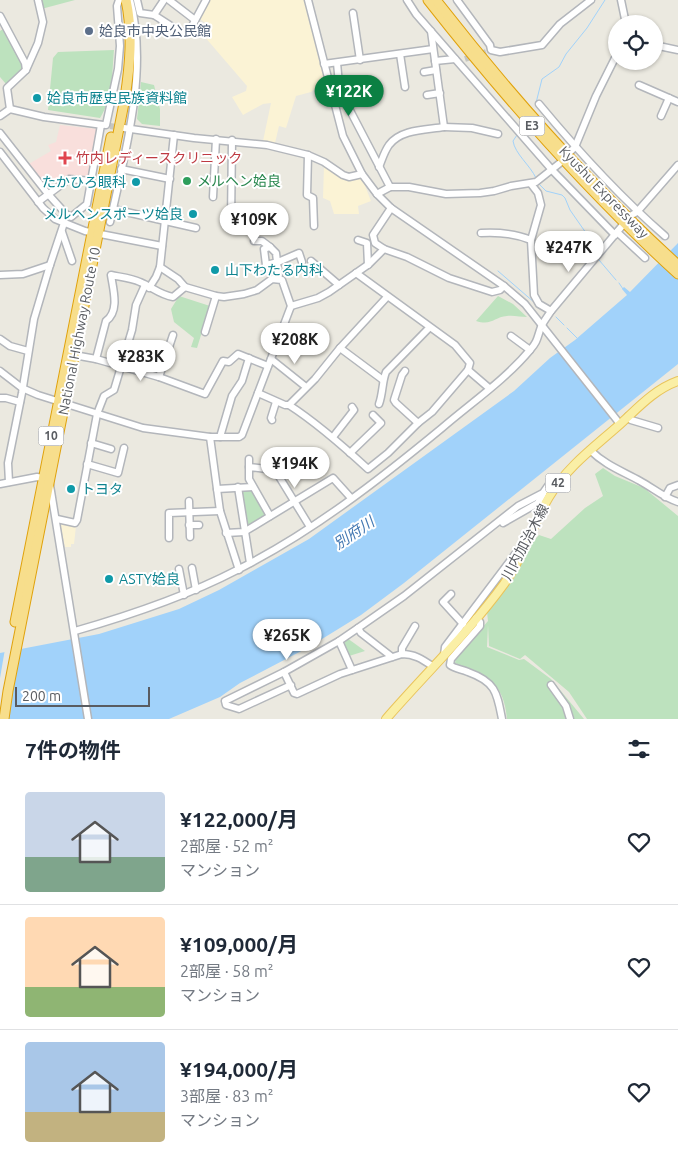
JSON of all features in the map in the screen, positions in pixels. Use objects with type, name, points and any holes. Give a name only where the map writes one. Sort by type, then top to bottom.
[{"type":"highway","name":"National Highway Route 10","points":[[61,403],[74,355],[124,66],[125,33],[119,0]]},
{"type":"highway","name":"National Highway Route 10","points":[[0,701],[15,640],[130,62],[130,27],[126,0]]},
{"type":"highway","name":"Kyushu Expressway","points":[[428,0],[496,85],[589,188],[647,241],[678,265]]},
{"type":"highway","name":"Kyushu Expressway","points":[[436,0],[549,136],[678,274]]},
{"type":"highway","name":"National Highway Route 10","points":[[4,719],[15,640]]},
{"type":"main road","name":"川内加治木線","points":[[386,719],[505,583],[558,482],[618,422],[628,416],[649,397],[669,384],[678,381]]},
{"type":"street","points":[[7,88],[26,70],[38,43],[43,22],[38,0]]},
{"type":"street","points":[[0,133],[66,214],[71,217],[89,204],[91,181],[118,69],[120,46],[117,6],[119,0]]},
{"type":"street","points":[[110,222],[134,99],[136,33],[130,0]]},
{"type":"street","points":[[137,0],[140,13],[154,15],[182,33],[191,28],[206,0]]},
{"type":"street","points":[[154,15],[164,0]]},
{"type":"street","points":[[169,0],[195,20]]},
{"type":"street","points":[[308,0],[343,136],[362,174],[377,194],[391,208],[504,286],[525,304],[618,422]]},
{"type":"street","points":[[407,0],[416,14],[460,60],[553,171],[645,258]]},
{"type":"street","points":[[457,0],[490,45],[488,51],[500,52],[542,45],[560,24],[591,0]]},
{"type":"street","points":[[621,0],[624,15]]},
{"type":"street","points":[[353,14],[360,60]]},
{"type":"street","points":[[0,16],[25,63],[26,70]]},
{"type":"street","points":[[432,31],[444,127]]},
{"type":"street","points":[[663,47],[678,50]]},
{"type":"street","points":[[324,64],[433,49]]},
{"type":"street","points":[[400,54],[405,87]]},
{"type":"street","points":[[435,61],[460,60]]},
{"type":"street","points":[[337,63],[339,84],[343,97],[390,187]]},
{"type":"street","points":[[424,72],[436,70]]},
{"type":"street","points":[[572,149],[609,70]]},
{"type":"street","points":[[0,82],[3,87],[7,88]]},
{"type":"street","points":[[639,85],[678,102]]},
{"type":"street","points":[[7,88],[10,110]]},
{"type":"street","points":[[427,95],[440,93]]},
{"type":"street","points":[[661,116],[669,98]]},
{"type":"street","points":[[539,104],[572,149],[664,236]]},
{"type":"street","points":[[0,116],[10,110],[44,117],[106,125]]},
{"type":"street","points":[[379,167],[389,146],[398,136],[412,132],[444,127],[472,128],[498,134]]},
{"type":"street","points":[[127,128],[174,135],[266,144],[308,155],[324,162],[343,176],[349,177],[362,174]]},
{"type":"street","points":[[39,516],[75,523],[77,520],[97,414],[104,396],[114,390],[132,330],[140,292],[156,277],[160,267],[174,135]]},
{"type":"street","points":[[212,197],[216,139]]},
{"type":"street","points":[[231,220],[232,140]]},
{"type":"street","points":[[0,152],[38,202],[48,213],[64,223],[95,233],[162,246]]},
{"type":"street","points":[[308,155],[306,195],[313,198],[314,226]]},
{"type":"street","points":[[377,194],[390,187],[409,187],[446,194],[480,193],[511,186],[531,184],[553,171],[560,163]]},
{"type":"street","points":[[630,216],[637,212],[678,165]]},
{"type":"street","points":[[121,170],[170,179]]},
{"type":"street","points":[[38,202],[69,178],[91,181]]},
{"type":"street","points":[[531,184],[538,193],[541,205],[531,240],[534,295],[539,304],[551,311]]},
{"type":"street","points":[[391,208],[373,235],[375,243],[384,249],[408,257],[449,278],[492,292],[500,290],[504,286]]},
{"type":"street","points":[[113,209],[196,228]]},
{"type":"street","points":[[9,482],[8,462],[34,319],[64,223]]},
{"type":"street","points":[[62,231],[72,261]]},
{"type":"street","points":[[75,633],[184,595],[238,570],[310,528],[377,479],[414,451],[489,388],[530,350],[539,339],[541,326],[551,311],[618,231]]},
{"type":"street","points":[[481,233],[505,233],[531,240]]},
{"type":"street","points":[[358,240],[367,243],[369,252],[368,265]]},
{"type":"street","points":[[254,241],[262,241],[276,252],[279,279]]},
{"type":"street","points":[[270,248],[264,249],[266,265],[299,253],[302,262]]},
{"type":"street","points":[[291,306],[318,298],[368,265],[384,249]]},
{"type":"street","points":[[311,261],[339,285]]},
{"type":"street","points":[[0,275],[23,274],[50,265]]},
{"type":"street","points":[[0,371],[22,388],[61,403],[143,428],[210,437],[236,438],[242,435],[291,306],[282,280],[272,279],[257,290],[224,297],[185,287],[178,279],[160,267]]},
{"type":"street","points":[[356,273],[455,345],[470,363],[468,370],[432,412],[368,469]]},
{"type":"street","points":[[96,359],[106,321],[111,318],[115,303],[112,275],[140,282],[159,294],[174,297],[185,287]]},
{"type":"street","points":[[205,332],[216,296]]},
{"type":"street","points":[[289,405],[315,379],[340,348],[387,297]]},
{"type":"street","points":[[379,404],[382,396],[383,380],[388,368],[430,328]]},
{"type":"street","points":[[158,377],[173,335]]},
{"type":"street","points":[[511,336],[530,350]]},
{"type":"street","points":[[0,339],[10,346],[28,351]]},
{"type":"street","points":[[340,348],[383,380]]},
{"type":"street","points":[[74,355],[122,365],[205,394],[224,361],[229,362],[238,354],[269,363],[306,387]]},
{"type":"street","points":[[220,437],[232,396],[242,381],[249,358]]},
{"type":"street","points":[[468,370],[489,388]]},
{"type":"street","points":[[405,371],[402,374],[394,400],[396,404],[418,423]]},
{"type":"street","points":[[258,393],[285,406],[289,405],[333,437],[377,479]]},
{"type":"street","points":[[0,398],[20,402]]},
{"type":"street","points":[[272,420],[276,402]]},
{"type":"street","points":[[333,437],[354,410],[352,407]]},
{"type":"street","points":[[350,453],[381,422],[373,415]]},
{"type":"street","points":[[628,416],[631,420],[658,428]]},
{"type":"street","points":[[210,437],[220,511],[226,533],[232,545],[238,570]]},
{"type":"street","points":[[91,443],[111,449]]},
{"type":"street","points":[[87,464],[118,473],[124,448]]},
{"type":"street","points":[[590,450],[607,464],[641,481],[665,497],[678,502]]},
{"type":"street","points":[[249,459],[248,476],[270,516]]},
{"type":"street","points":[[275,470],[281,460],[291,466]]},
{"type":"street","points":[[248,467],[275,470]]},
{"type":"street","points":[[275,470],[310,528]]},
{"type":"street","points":[[0,484],[46,478],[57,520],[88,719]]},
{"type":"street","points":[[226,533],[244,532],[333,478],[351,498]]},
{"type":"street","points":[[483,537],[499,525],[538,503],[552,480],[558,482]]},
{"type":"street","points":[[665,497],[670,488],[678,485]]},
{"type":"street","points":[[238,487],[250,563]]},
{"type":"street","points":[[218,489],[253,487]]},
{"type":"street","points":[[291,685],[239,710],[226,705],[225,701],[284,672],[339,641],[404,596],[518,506],[543,493]]},
{"type":"street","points":[[189,501],[190,536]]},
{"type":"street","points":[[169,538],[169,513],[220,511]]},
{"type":"street","points":[[189,525],[199,525]]},
{"type":"street","points":[[444,654],[445,647],[519,549],[525,546]]},
{"type":"street","points":[[192,568],[196,590]]},
{"type":"street","points":[[179,569],[184,595]]},
{"type":"street","points":[[451,594],[443,602],[463,624]]},
{"type":"street","points":[[476,618],[480,622],[480,626],[451,659],[450,665],[453,668],[472,673],[495,689],[498,694],[502,719]]},
{"type":"street","points":[[284,672],[294,693],[297,694],[352,670],[392,657],[403,648],[415,626]]},
{"type":"street","points":[[358,628],[361,633],[392,657]]},
{"type":"street","points":[[339,641],[352,670]]},
{"type":"street","points":[[403,648],[432,666]]},
{"type":"street","points":[[551,685],[566,706],[570,719]]},
{"type":"shaded area","points":[[206,0],[308,0],[329,84],[319,85],[311,92],[296,96],[286,128],[279,126],[275,143],[263,141],[271,103],[263,104],[243,115],[232,97],[246,91],[247,86],[204,36],[210,26],[197,17]]},
{"type":"shaded area","name":"竹内レディースクリニック","points":[[60,125],[97,129],[88,179],[69,177],[58,185],[49,175],[40,181],[27,165],[51,151],[48,145],[56,142]]},
{"type":"shaded area","points":[[324,166],[348,180],[362,178],[371,201],[358,206],[359,214],[334,214],[330,201],[323,198]]},
{"type":"shaded area","points":[[60,523],[76,526],[74,544],[71,544],[71,547],[65,547]]},
{"type":"green space","points":[[41,0],[75,0],[42,8]]},
{"type":"green space","points":[[3,29],[22,65],[22,70],[6,84],[0,77],[0,31]]},
{"type":"green space","points":[[114,50],[110,94],[100,118],[48,110],[53,58],[58,52]]},
{"type":"green space","points":[[141,82],[154,85],[160,109],[160,126],[142,124],[137,119]]},
{"type":"green space","points":[[179,296],[210,306],[197,348],[191,347],[194,338],[174,322],[171,309]]},
{"type":"green space","points":[[498,296],[513,304],[527,317],[509,316],[489,322],[476,321]]},
{"type":"green space","points":[[603,468],[615,476],[644,488],[678,516],[678,719],[587,719],[569,692],[525,655],[520,659],[489,646],[488,625],[487,647],[519,660],[524,659],[551,679],[584,719],[507,719],[502,696],[498,688],[485,677],[455,663],[456,658],[488,621],[487,612],[513,580],[530,545],[539,535],[551,539],[585,508],[603,496],[595,474]]},
{"type":"green space","points":[[252,489],[267,515],[246,525],[242,490]]},
{"type":"green space","points":[[347,638],[365,651],[349,656],[342,641]]},
{"type":"water","name":"別府川","points":[[678,243],[678,364],[404,583],[361,615],[309,647],[240,683],[220,697],[169,719],[0,719],[0,653],[99,634],[179,609],[219,590],[309,539],[514,391],[550,358],[575,340],[627,295],[622,289],[624,287],[630,292]]},
{"type":"pier","points":[[20,646],[0,719],[0,678],[5,649]]},
{"type":"waterway","points":[[536,103],[542,79],[559,67],[566,54],[587,28],[605,0]]},
{"type":"waterway","points":[[517,135],[513,141],[514,146],[536,178]]},
{"type":"waterway","points":[[538,183],[546,191],[562,195],[565,198],[570,210],[586,233],[594,254]]},
{"type":"waterway","points":[[599,260],[616,280]]},
{"type":"waterway","points":[[498,271],[535,303]]},
{"type":"waterway","points":[[619,283],[623,289]]},
{"type":"waterway","points":[[542,309],[545,312]]},
{"type":"waterway","points":[[556,317],[564,325]]},
{"type":"waterway","points":[[567,328],[577,338]]},
{"type":"tunnel","points":[[465,59],[486,52]]},
{"type":"tunnel","points":[[110,126],[123,128]]},
{"type":"place","name":"姶良市中央公民館","points":[[89,31]]},
{"type":"place","name":"姶良市歴史民族資料館","points":[[37,98]]},
{"type":"place","name":"竹内レディースクリニック","points":[[65,158]]},
{"type":"place","name":"メルヘン姶良","points":[[187,181]]},
{"type":"place","name":"たかひろ眼科","points":[[136,182]]},
{"type":"place","name":"メルヘンスポーツ姶良","points":[[193,214]]},
{"type":"place","name":"山下わたる内科","points":[[215,270]]},
{"type":"place","name":"トヨタ","points":[[71,489]]},
{"type":"place","name":"ASTY姶良","points":[[109,579]]}]
